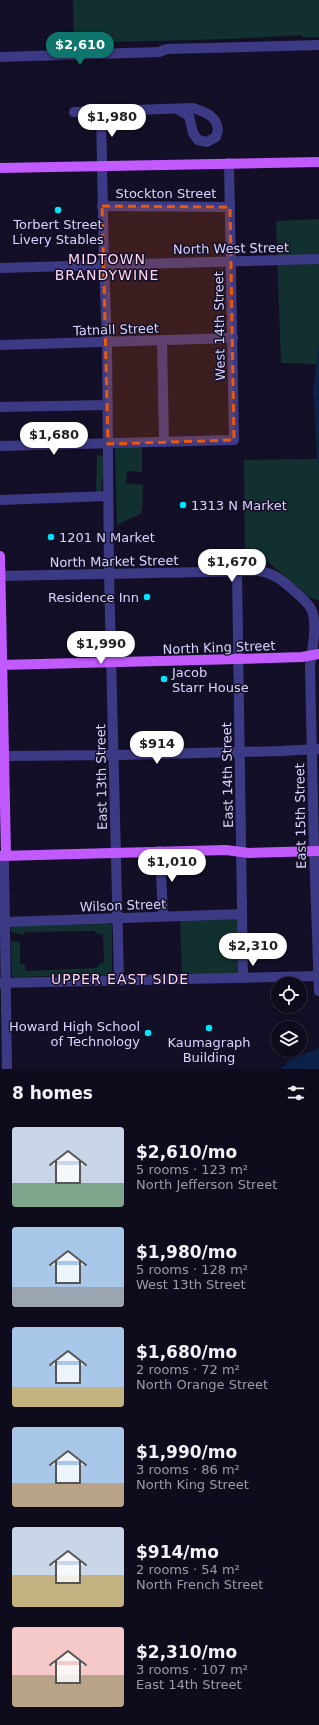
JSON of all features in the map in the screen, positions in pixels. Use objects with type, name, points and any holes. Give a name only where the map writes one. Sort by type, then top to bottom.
[{"type":"main road","points":[[0,168],[319,162]]},
{"type":"main road","points":[[0,556],[3,856],[160,851],[316,851]]},
{"type":"main road","name":"North King Street","points":[[1,665],[238,659],[315,655]]},
{"type":"street","points":[[0,57],[159,52],[167,49],[230,49],[319,45]]},
{"type":"street","points":[[74,112],[179,110]]},
{"type":"street","name":"East 13th Street","points":[[101,111],[102,206],[107,342],[109,573],[119,980]]},
{"type":"street","name":"West 14th Street","points":[[164,442],[234,440],[229,163]]},
{"type":"street","name":"Stockton Street","points":[[102,206],[230,206]]},
{"type":"street","name":"North West Street","points":[[0,268],[319,259]]},
{"type":"street","name":"Tatnall Street","points":[[0,345],[232,338]]},
{"type":"street","points":[[0,446],[164,442],[162,341]]},
{"type":"street","points":[[0,407],[108,405]]},
{"type":"street","points":[[0,500],[108,496]]},
{"type":"street","name":"North Market Street","points":[[0,576],[259,571],[272,574],[289,586],[307,603],[313,614],[315,655]]},
{"type":"street","name":"East 14th Street","points":[[237,572],[243,978]]},
{"type":"street","name":"East 15th Street","points":[[315,655],[310,665],[316,749],[316,851],[319,991]]},
{"type":"street","points":[[2,756],[114,755],[316,749]]},
{"type":"street","points":[[160,851],[163,916]]},
{"type":"street","points":[[3,856],[5,922],[3,983],[8,1069]]},
{"type":"street","name":"Wilson Street","points":[[5,922],[242,914]]},
{"type":"street","points":[[3,983],[319,976]]},
{"type":"highlighted area","points":[[102,206],[230,207],[234,440],[108,444]]},
{"type":"green space","points":[[73,0],[319,0],[319,37],[302,37],[302,35],[231,39],[74,43]]},
{"type":"green space","points":[[319,219],[319,601],[309,597],[267,561],[245,562],[244,460],[317,459],[314,391],[316,364],[281,363],[276,221]]},
{"type":"green space","points":[[142,445],[142,472],[127,471],[126,483],[143,485],[142,513],[117,525],[115,448]]},
{"type":"green space","points":[[97,454],[105,458],[101,493],[98,494],[96,491]]},
{"type":"green space","points":[[242,914],[243,978],[182,979],[180,916]]},
{"type":"green space","points":[[110,924],[112,926],[111,975],[12,976],[11,941],[20,942],[20,964],[25,965],[26,971],[97,968],[98,965],[104,962],[103,935],[96,933],[95,931],[25,932],[24,935],[11,932],[11,926]]},
{"type":"water","points":[[319,344],[319,470],[313,390]]},
{"type":"water","points":[[319,1048],[319,1069],[281,1069],[291,1059],[296,1057],[307,1057],[307,1053]]},
{"type":"place","name":"Torbert Street Livery Stables","points":[[58,210]]},
{"type":"place","name":"1313 N Market","points":[[183,505]]},
{"type":"place","name":"1201 N Market","points":[[51,537]]},
{"type":"place","name":"Residence Inn","points":[[147,597]]},
{"type":"place","name":"Jacob Starr House","points":[[164,679]]},
{"type":"place","name":"Kaumagraph Building","points":[[209,1028]]},
{"type":"place","name":"Howard High School of Technology","points":[[148,1033]]},
{"type":"district","name":"MIDTOWN BRANDYWINE","points":[[107,268]]},
{"type":"district","name":"UPPER EAST SIDE","points":[[120,979]]}]
